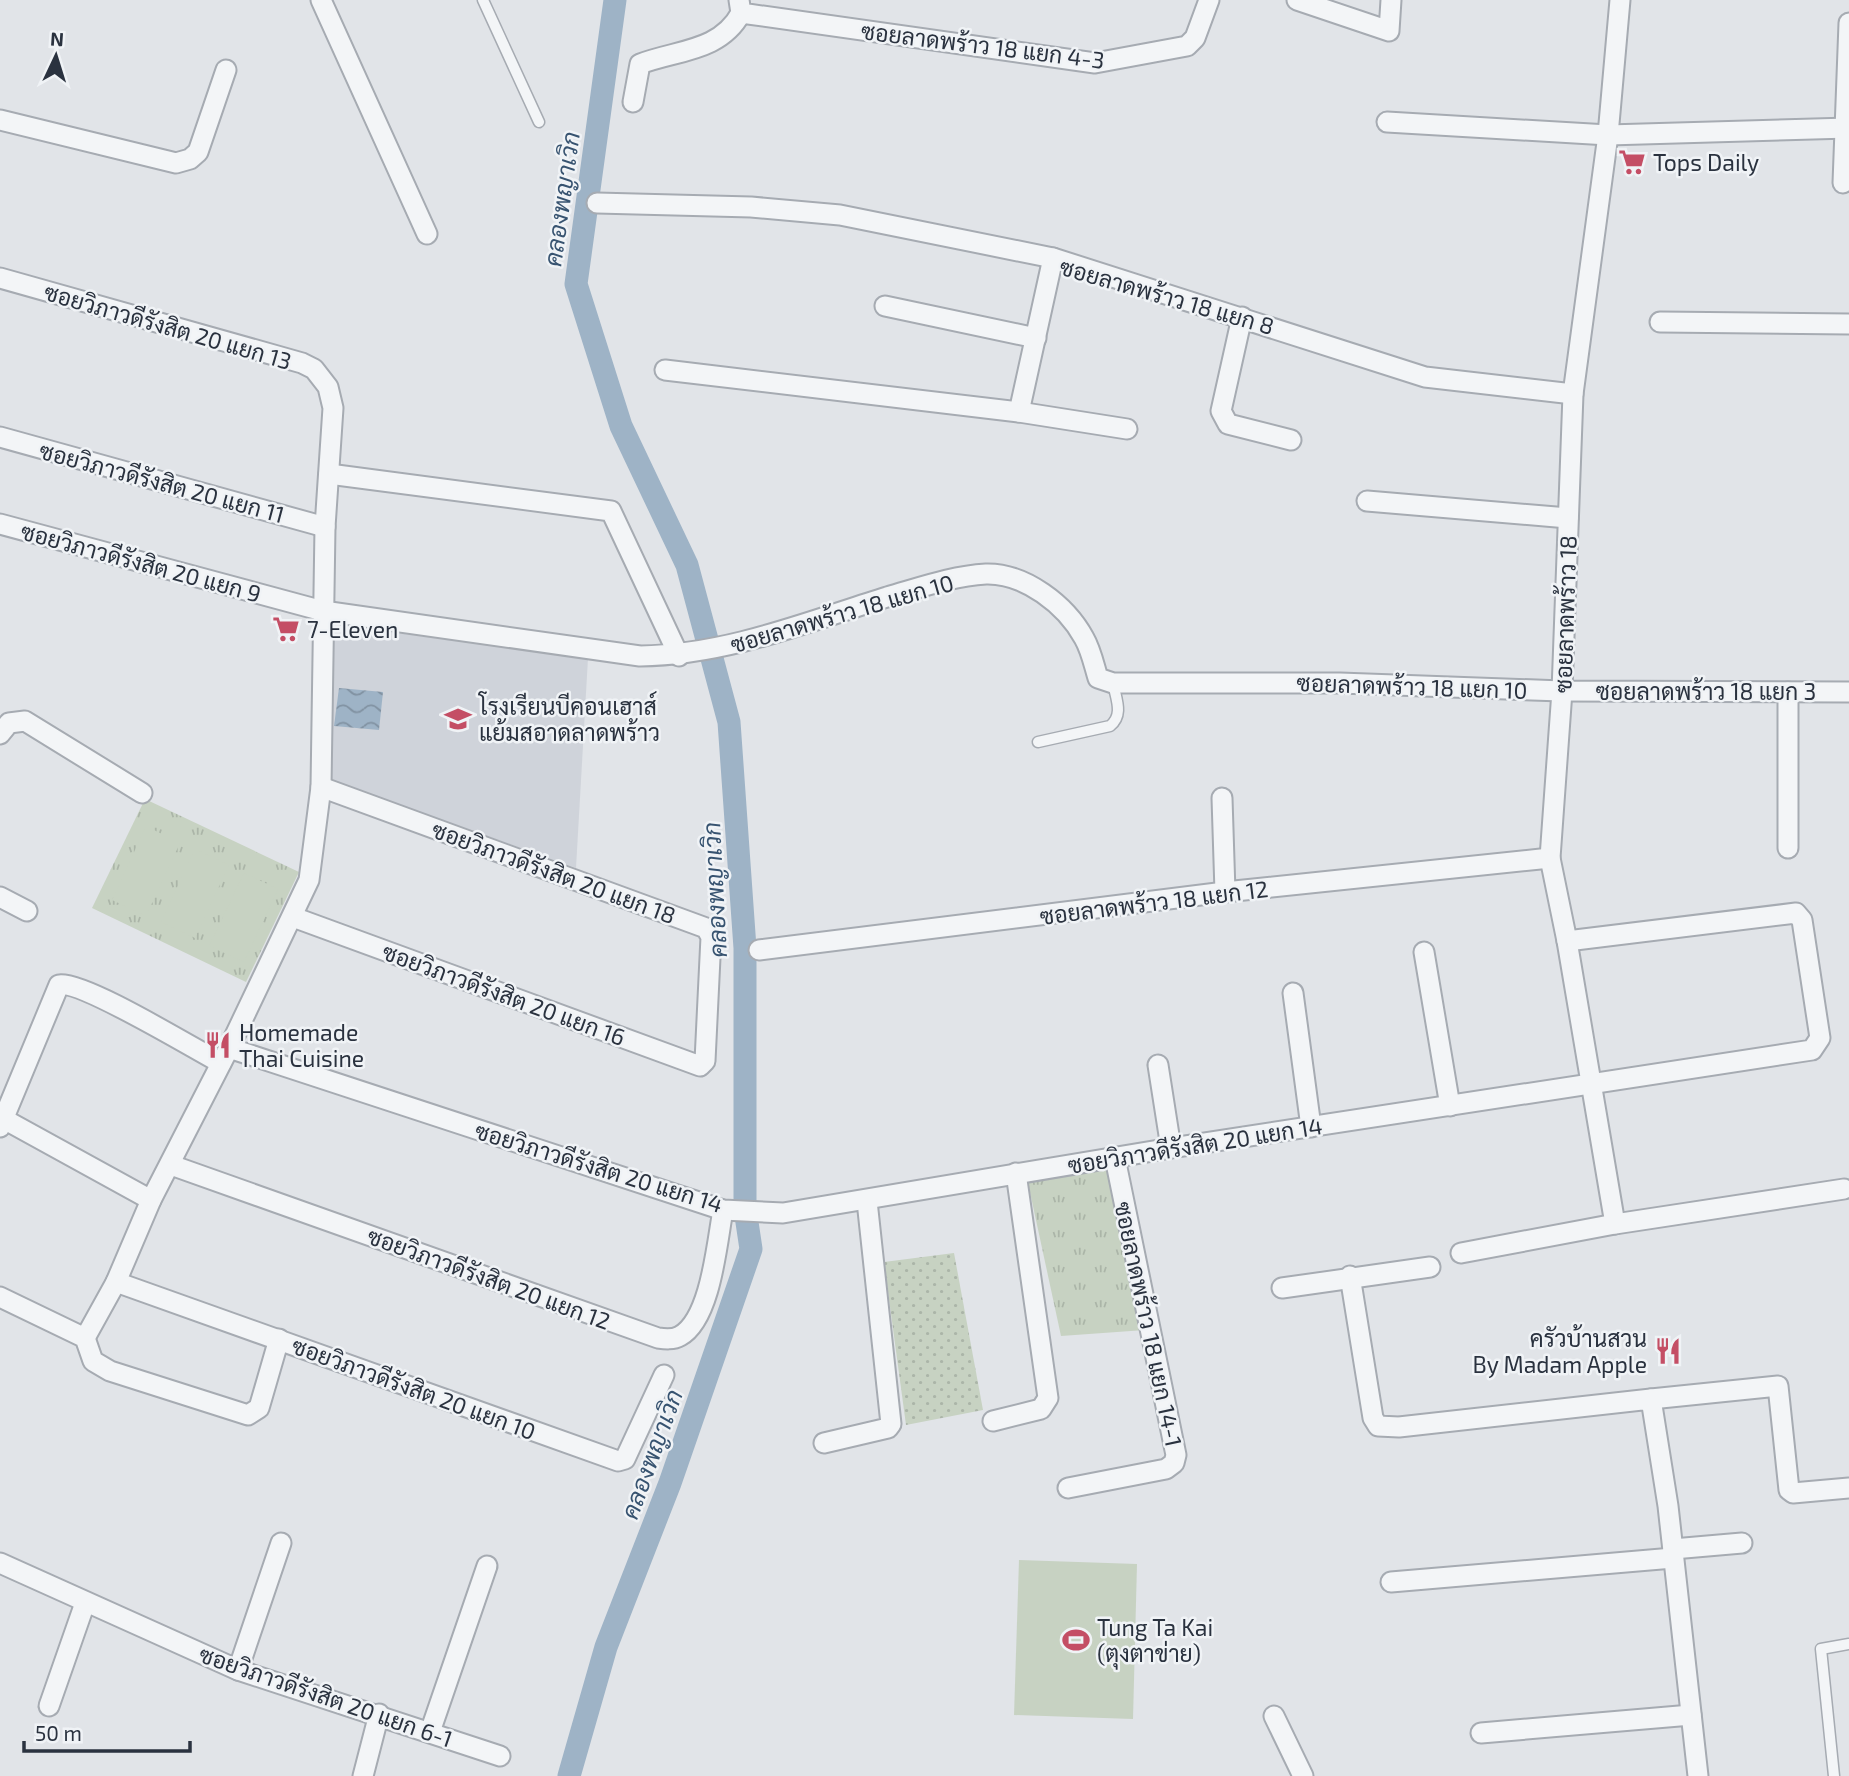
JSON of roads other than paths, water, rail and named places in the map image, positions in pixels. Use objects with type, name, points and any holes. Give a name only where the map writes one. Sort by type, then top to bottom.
[{"type":"street","points":[[321,0],[427,234]]},
{"type":"street","name":"ซอยลาดพร้าว 18 แยก 4-3","points":[[740,7],[1095,62],[1187,46],[1195,38],[1209,0]]},
{"type":"street","points":[[1297,0],[1389,31],[1391,0]]},
{"type":"street","name":"ซอยลาดพร้าว 18","points":[[1615,1224],[1567,941],[1550,858],[1562,691],[1573,394],[1608,135],[1620,0]]},
{"type":"street","points":[[633,102],[640,64],[703,46],[734,26],[740,7]]},
{"type":"street","points":[[1843,183],[1848,128],[1849,23]]},
{"type":"street","points":[[0,120],[176,163],[190,159],[198,152],[226,70]]},
{"type":"street","points":[[1387,122],[1608,135],[1848,128]]},
{"type":"street","points":[[597,202],[751,207],[840,215],[1053,258]]},
{"type":"street","name":"ซอยลาดพร้าว 18 แยก 8","points":[[1019,412],[1053,258],[1425,377],[1573,394]]},
{"type":"street","name":"ซอยวิภาวดีรังสิต 20 แยก 13","points":[[0,278],[302,363],[314,369],[328,387],[333,408],[329,474]]},
{"type":"street","points":[[885,306],[1036,338]]},
{"type":"street","points":[[1242,317],[1221,411],[1222,418],[1228,424],[1291,440]]},
{"type":"street","points":[[1660,322],[1849,324]]},
{"type":"street","points":[[665,370],[1019,412],[1127,429]]},
{"type":"street","name":"ซอยวิภาวดีรังสิต 20 แยก 11","points":[[0,437],[325,527]]},
{"type":"street","points":[[85,1338],[116,1282],[151,1200],[225,1056],[309,880],[321,787],[325,527],[329,474],[611,511],[679,656]]},
{"type":"street","points":[[1367,501],[1568,518]]},
{"type":"street","name":"ซอยวิภาวดีรังสิต 20 แยก 9","points":[[0,524],[323,611]]},
{"type":"street","name":"ซอยลาดพร้าว 18 แยก 10","points":[[323,611],[640,656],[679,656],[726,647],[936,583],[987,574],[1025,585],[1044,594],[1066,612],[1086,640],[1098,678],[1112,683],[1340,682],[1562,691]]},
{"type":"street","name":"ซอยลาดพร้าว 18 แยก 3","points":[[1562,691],[1849,692]]},
{"type":"street","points":[[1787,848],[1788,692]]},
{"type":"street","points":[[0,734],[9,723],[24,721],[142,793]]},
{"type":"street","name":"ซอยวิภาวดีรังสิต 20 แยก 18","points":[[321,787],[706,928],[711,937],[707,1053]]},
{"type":"street","points":[[1223,798],[1225,892]]},
{"type":"street","name":"ซอยลาดพร้าว 18 แยก 12","points":[[760,950],[1225,892],[1550,858]]},
{"type":"street","points":[[0,897],[26,911]]},
{"type":"street","name":"ซอยวิภาวดีรังสิต 20 แยก 14","points":[[1,1121],[54,992],[59,985],[72,984],[225,1056],[723,1210],[783,1213],[1171,1148],[1812,1049],[1820,1038],[1804,932],[1796,913],[1567,941]]},
{"type":"street","name":"ซอยวิภาวดีรังสิต 20 แยก 16","points":[[293,917],[700,1066],[707,1053]]},
{"type":"street","points":[[1424,952],[1450,1107]]},
{"type":"street","points":[[1293,993],[1311,1127]]},
{"type":"street","points":[[1158,1065],[1171,1148]]},
{"type":"street","points":[[1,1121],[151,1200]]},
{"type":"street","name":"ซอยลาดพร้าว 18 แยก 14-1","points":[[1068,1488],[1166,1469],[1174,1463],[1176,1455],[1115,1158]]},
{"type":"street","name":"ซอยวิภาวดีรังสิต 20 แยก 12","points":[[171,1165],[658,1338],[678,1338],[692,1325],[703,1304],[723,1210]]},
{"type":"street","points":[[993,1421],[1041,1409],[1048,1398],[1016,1173]]},
{"type":"street","points":[[1461,1253],[1615,1224],[1844,1189]]},
{"type":"street","points":[[824,1443],[888,1428],[891,1424],[867,1201]]},
{"type":"street","points":[[1282,1288],[1430,1266]]},
{"type":"street","points":[[1350,1276],[1373,1418],[1378,1426],[1778,1386],[1789,1490],[1793,1493],[1849,1488]]},
{"type":"street","name":"ซอยวิภาวดีรังสิต 20 แยก 10","points":[[116,1282],[618,1461],[625,1459],[664,1375]]},
{"type":"street","points":[[0,1297],[85,1338],[93,1362],[110,1371],[248,1415],[259,1408],[279,1339]]},
{"type":"street","points":[[1651,1399],[1673,1553],[1698,1776]]},
{"type":"street","points":[[238,1670],[281,1543]]},
{"type":"street","points":[[1391,1582],[1673,1553],[1742,1543]]},
{"type":"street","name":"ซอยวิภาวดีรังสิต 20 แยก 6-1","points":[[0,1563],[85,1604],[238,1670],[379,1714],[500,1756]]},
{"type":"street","points":[[430,1732],[487,1566]]},
{"type":"street","points":[[50,1706],[85,1604]]},
{"type":"street","points":[[363,1776],[379,1714]]},
{"type":"street","points":[[1481,1733],[1691,1715]]},
{"type":"street","points":[[1275,1716],[1303,1776]]},
{"type":"lane","points":[[483,0],[539,122]]},
{"type":"lane","points":[[1038,742],[1110,726],[1119,713],[1112,683]]},
{"type":"lane","points":[[1834,1776],[1821,1648],[1849,1644]]},
{"type":"water","points":[[339,688],[383,692],[379,730],[334,726]]},
{"type":"waterway","name":"คลองพญาเวิก","points":[[569,1776],[606,1647],[670,1483],[751,1249],[745,1209],[745,948],[729,722],[687,565],[621,426],[576,284],[615,0]]},
{"type":"place","name":"Tops Daily","points":[[1632,162]]},
{"type":"place","name":"7-Eleven","points":[[286,629]]},
{"type":"place","name":"โรงเรียนบีคอนเฮาส์ แย้มสอาดลาดพร้าว","points":[[458,719]]},
{"type":"place","name":"Homemade Thai Cuisine","points":[[218,1045]]},
{"type":"place","name":"ครัวบ้านสวน By Madam Apple","points":[[1668,1351]]},
{"type":"place","name":"Tung Ta Kai (ตุงตาข่าย)","points":[[1076,1640]]}]
